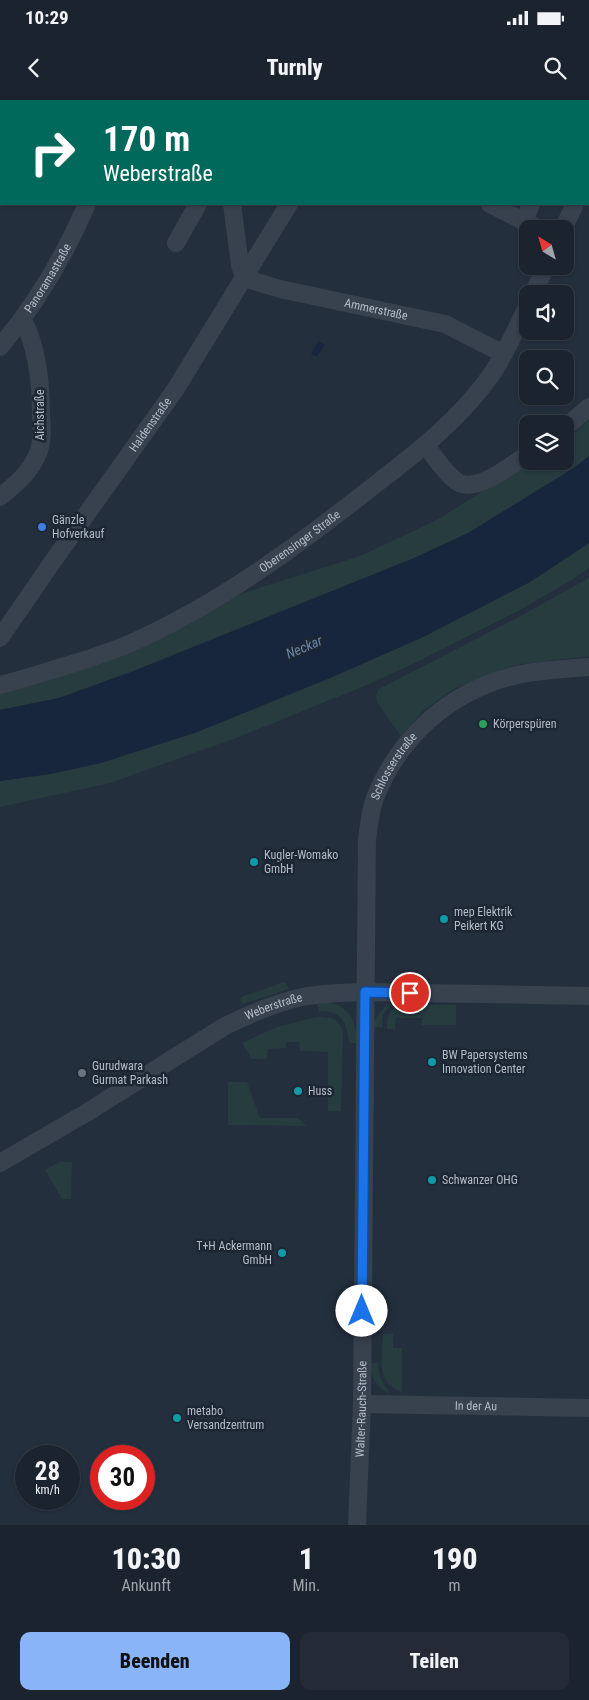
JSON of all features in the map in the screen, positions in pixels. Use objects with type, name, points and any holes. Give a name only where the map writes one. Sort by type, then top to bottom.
[{"type":"street","name":"Panoramastraße","points":[[0,347],[42,291],[70,241],[87,205]]},
{"type":"street","points":[[176,243],[197,205]]},
{"type":"street","points":[[232,205],[240,265],[244,278]]},
{"type":"street","name":"Haldenstraße","points":[[0,638],[175,390],[288,205]]},
{"type":"street","points":[[492,205],[522,220]]},
{"type":"street","points":[[531,205],[532,220]]},
{"type":"street","points":[[567,220],[575,205]]},
{"type":"street","name":"Ammerstraße","points":[[244,278],[298,293],[445,324],[504,354]]},
{"type":"street","name":"Aichstraße","points":[[0,497],[26,473],[36,458],[41,443],[41,384],[34,348],[22,320]]},
{"type":"street","name":"Oberensinger Straße","points":[[0,685],[97,656],[139,640],[190,613],[280,555],[426,446],[450,423],[490,376],[504,354],[519,323]]},
{"type":"street","points":[[574,420],[589,407]]},
{"type":"street","points":[[426,446],[451,477],[457,482],[466,485],[476,484],[488,479],[519,460]]},
{"type":"street","name":"Schlosserstraße","points":[[365,992],[367,839],[374,800],[388,770],[405,744],[436,714],[471,690],[514,676],[589,667]]},
{"type":"street","name":"Weberstraße","points":[[0,1163],[240,1018],[302,997],[365,992],[589,996]]},
{"type":"street","name":"Walter-Rauch-Straße","points":[[358,1525],[362,1404],[365,992]]},
{"type":"street","name":"In der Au","points":[[362,1404],[589,1408]]},
{"type":"green space","points":[[589,419],[589,456],[574,468],[574,433]]},
{"type":"green space","points":[[519,468],[519,470],[571,470],[468,533],[412,559],[131,672],[59,698],[0,710],[0,694],[61,676],[237,595],[360,556],[437,520]]},
{"type":"green space","points":[[589,543],[589,568],[570,581],[520,610],[367,685],[236,738],[110,783],[0,807],[0,781],[50,774],[101,763],[197,732],[330,678],[423,637],[530,582]]},
{"type":"green space","points":[[589,578],[589,656],[515,665],[455,688],[423,711],[401,736],[377,702],[376,695],[379,689],[513,620]]},
{"type":"green space","points":[[284,982],[289,989],[243,1004],[240,1000],[241,997]]},
{"type":"green space","points":[[317,1002],[335,1004],[348,1012],[355,1025],[358,1043],[349,1043],[347,1030],[342,1019],[333,1013],[319,1012]]},
{"type":"green space","points":[[389,1004],[383,1015],[382,1027],[372,1027],[379,1014]]},
{"type":"green space","points":[[403,1004],[456,1005],[456,1025],[422,1025],[422,1018],[396,1018],[395,1029],[387,1029],[390,1013]]},
{"type":"green space","points":[[317,1017],[333,1019],[339,1024],[343,1032],[341,1111],[328,1111],[328,1052],[300,1051],[299,1042],[286,1042],[286,1048],[268,1049],[267,1059],[252,1059],[242,1043],[277,1027]]},
{"type":"green space","points":[[228,1082],[247,1082],[260,1118],[298,1118],[306,1126],[228,1125]]},
{"type":"green space","points":[[59,1162],[72,1162],[71,1199],[62,1199],[45,1170]]},
{"type":"green space","points":[[383,1334],[393,1334],[393,1348],[402,1348],[402,1392],[393,1388],[384,1376],[381,1360]]},
{"type":"green space","points":[[369,1363],[378,1363],[380,1377],[390,1394],[375,1382]]},
{"type":"water","points":[[318,341],[325,345],[317,357],[311,354]]},
{"type":"water","name":"Neckar","points":[[589,456],[589,543],[530,582],[423,637],[330,678],[197,732],[101,763],[50,774],[0,781],[0,710],[59,698],[131,672],[412,559],[468,533],[571,470],[574,470]]},
{"type":"place","name":"Gänzle Hofverkauf","points":[[42,527]]},
{"type":"place","name":"Körperspüren","points":[[483,724]]},
{"type":"place","name":"Kugler-Womako GmbH","points":[[254,862]]},
{"type":"place","name":"mep Elektrik Peikert KG","points":[[444,919]]},
{"type":"place","name":"BW Papersystems Innovation Center","points":[[432,1062]]},
{"type":"place","name":"Gurudwara Gurmat Parkash","points":[[82,1073]]},
{"type":"place","name":"Huss","points":[[298,1091]]},
{"type":"place","name":"Schwanzer OHG","points":[[432,1180]]},
{"type":"place","name":"T+H Ackermann GmbH","points":[[282,1253]]},
{"type":"place","name":"metabo Versandzentrum","points":[[177,1418]]},
{"type":"route","points":[[362,1311],[365,992],[410,993]]}]
